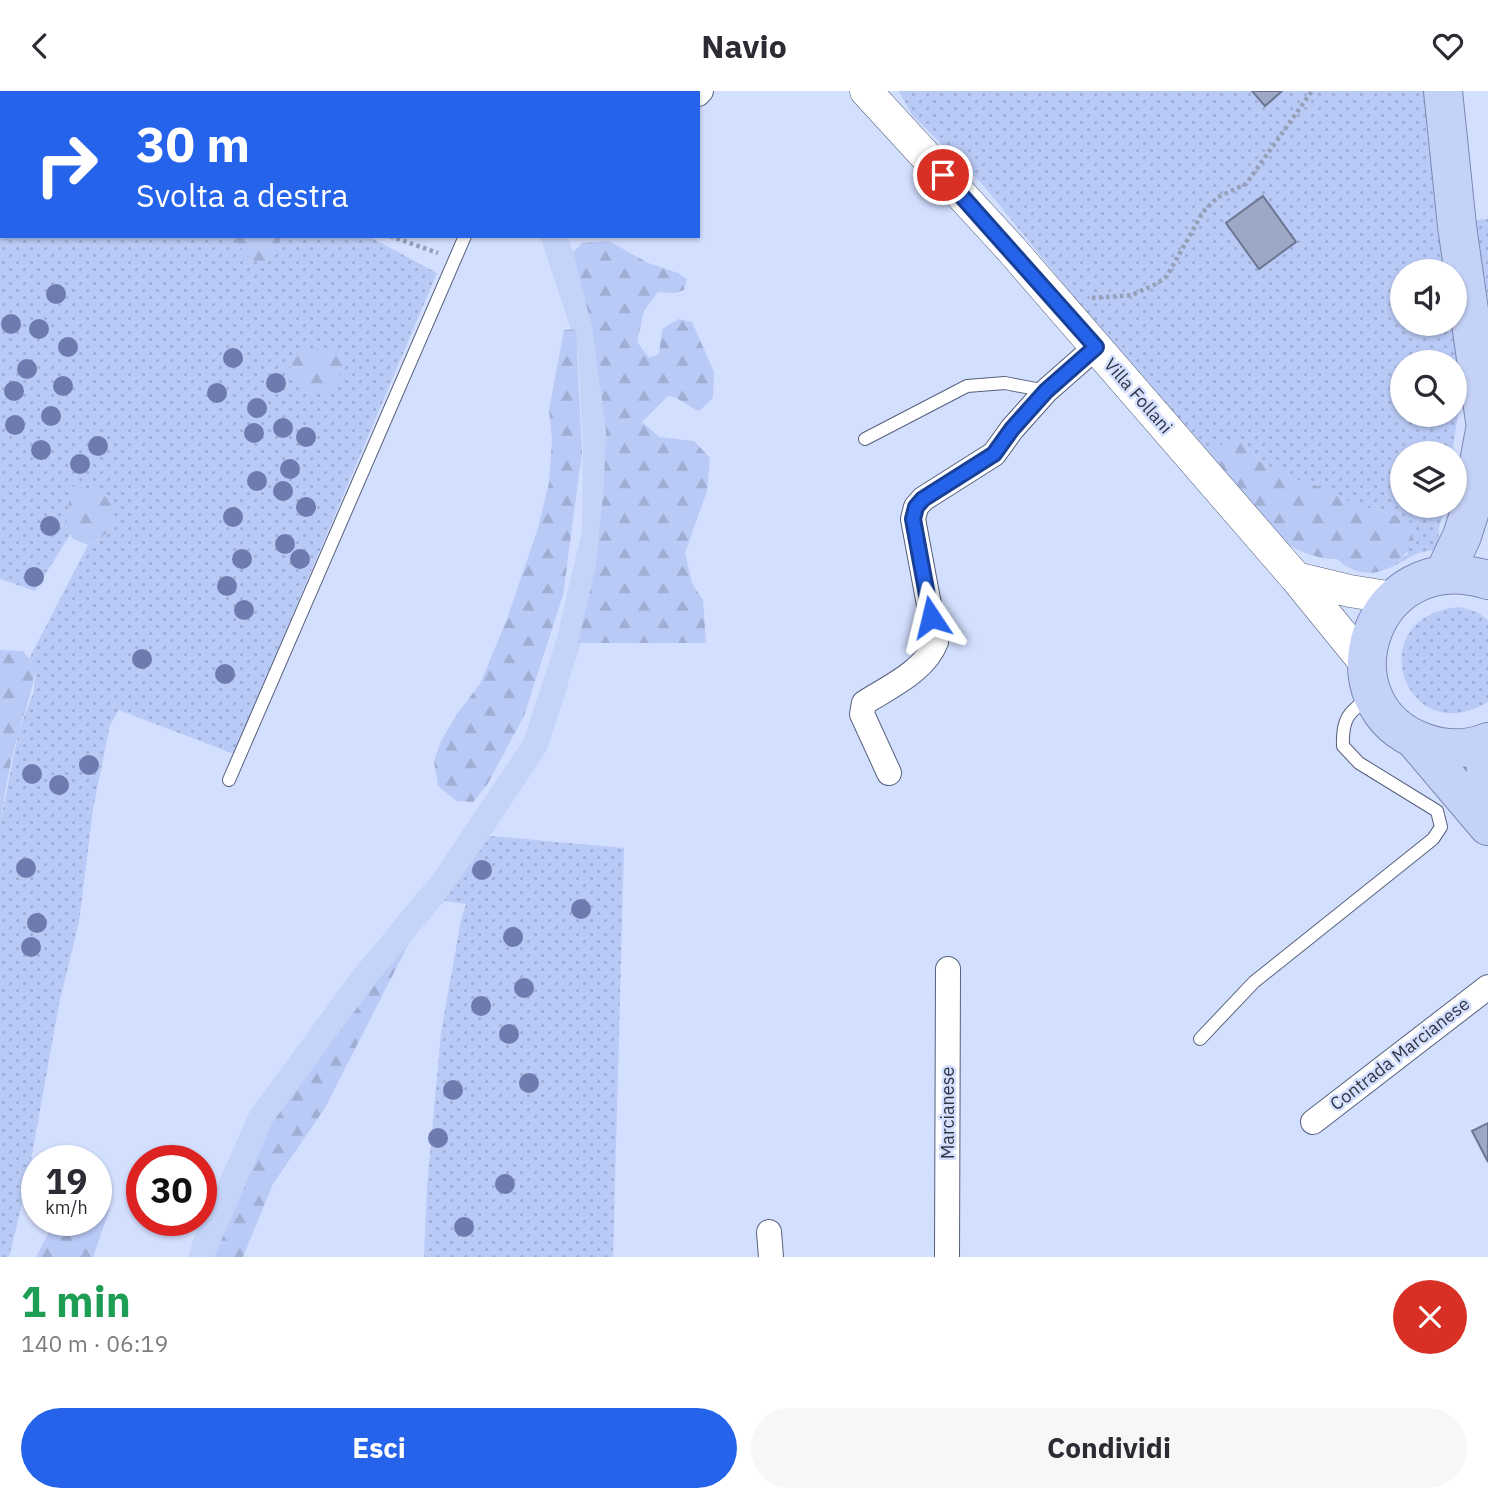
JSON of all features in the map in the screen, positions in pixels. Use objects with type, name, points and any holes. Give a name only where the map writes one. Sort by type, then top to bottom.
[{"type":"main road","points":[[1443,91],[1457,226],[1487,436],[1462,537],[1444,573]]},
{"type":"main road","points":[[1488,580],[1469,574],[1444,573],[1416,582],[1393,598],[1378,617],[1369,640],[1370,680],[1390,721],[1415,740],[1488,826]]},
{"type":"main road","points":[[1415,740],[1437,747],[1459,749],[1485,743],[1488,782]]},
{"type":"street","name":"Villa Follani","points":[[872,94],[1296,578],[1370,680]]},
{"type":"street","points":[[889,773],[862,714],[864,703],[911,672],[931,655],[936,642],[913,519],[916,507],[923,499],[994,454],[1046,391],[1096,347]]},
{"type":"street","points":[[1296,578],[1393,598]]},
{"type":"street","name":"Marcianese","points":[[947,1257],[948,969]]},
{"type":"street","name":"Contrada Marcianese","points":[[1312,1122],[1488,987]]},
{"type":"street","points":[[769,1232],[771,1257]]},
{"type":"lane","points":[[229,780],[464,238]]},
{"type":"lane","points":[[865,439],[967,386],[1005,383],[1046,391]]},
{"type":"lane","points":[[1200,1039],[1254,982],[1433,839],[1441,827],[1437,811],[1359,763],[1343,746],[1343,724],[1370,680]]},
{"type":"path","points":[[1062,309],[1085,298],[1132,295],[1167,276],[1203,212],[1218,197],[1246,184],[1312,91]]},
{"type":"path","points":[[396,238],[455,259]]},
{"type":"shaded area","points":[[541,238],[569,238],[603,346],[609,447],[608,534],[581,643],[547,750],[456,887],[373,986],[272,1123],[214,1257],[188,1257],[195,1236],[217,1236],[217,1186],[250,1111],[353,971],[435,872],[524,739],[557,637],[582,531],[583,447],[578,351]]},
{"type":"green space","points":[[899,91],[1432,91],[1436,119],[1426,124],[1444,259],[1390,259],[1390,336],[1455,336],[1456,350],[1390,350],[1390,427],[1456,427],[1454,441],[1390,441],[1390,514],[1354,504],[1318,486],[1291,478],[1261,462],[1245,443],[1206,461],[984,186],[912,115]]},
{"type":"green space","points":[[1488,219],[1488,300],[1476,220]]},
{"type":"green space","points":[[0,238],[372,238],[437,273],[234,754],[119,710],[110,725],[93,809],[79,922],[59,1004],[34,1145],[21,1145],[21,1208],[9,1257],[0,1257],[0,824],[19,730],[34,691],[35,667],[29,659],[88,545],[99,539],[110,498],[84,488],[66,525],[71,533],[35,591],[0,579]]},
{"type":"green space","points":[[233,238],[281,238],[277,254],[260,264],[246,255]]},
{"type":"green space","points":[[609,241],[648,263],[678,273],[687,279],[684,290],[675,293],[658,292],[644,311],[637,342],[649,358],[659,354],[662,329],[679,319],[692,322],[714,372],[713,398],[699,411],[677,398],[668,396],[642,422],[659,437],[694,441],[710,458],[707,491],[685,553],[692,583],[703,600],[706,643],[578,643],[596,565],[606,431],[592,327],[573,252],[583,243]]},
{"type":"green space","points":[[576,329],[582,453],[563,595],[524,716],[487,785],[473,802],[457,801],[438,786],[434,761],[441,741],[457,714],[480,684],[507,619],[538,528],[549,483],[552,440],[549,410],[564,330]]},
{"type":"green space","points":[[303,348],[331,349],[341,355],[343,367],[339,377],[322,393],[307,390],[292,376],[292,354]]},
{"type":"green space","points":[[1226,443],[1245,443],[1261,462],[1291,478],[1318,486],[1354,504],[1390,514],[1390,518],[1399,518],[1414,539],[1400,560],[1391,567],[1370,573],[1348,567],[1337,559],[1316,556],[1297,549],[1263,525],[1206,461],[1210,448]]},
{"type":"green space","points":[[71,486],[110,498],[113,507],[113,526],[88,545],[73,539],[66,525]]},
{"type":"green space","points":[[1399,518],[1442,518],[1438,549],[1418,553],[1388,569],[1408,554]]},
{"type":"green space","points":[[1460,607],[1477,612],[1488,620],[1488,702],[1458,713],[1434,710],[1415,696],[1404,677],[1402,654],[1410,632],[1428,615]]},
{"type":"green space","points":[[0,650],[23,651],[35,667],[31,692],[10,766],[0,827]]},
{"type":"green space","points":[[490,836],[624,848],[613,1257],[424,1257],[427,1188],[441,1032],[466,904],[444,901]]},
{"type":"green space","points":[[409,943],[325,1108],[273,1184],[243,1257],[214,1257],[272,1123],[373,986]]},
{"type":"green space","points":[[47,1236],[100,1236],[93,1257],[36,1257]]},
{"type":"building","points":[[1252,91],[1282,91],[1265,106]]},
{"type":"building","points":[[1263,196],[1296,242],[1259,269],[1226,223]]},
{"type":"building","points":[[1488,1123],[1488,1162],[1472,1131]]},
{"type":"route","points":[[931,617],[913,519],[916,507],[923,499],[994,454],[1046,391],[1096,347],[943,175]]}]
